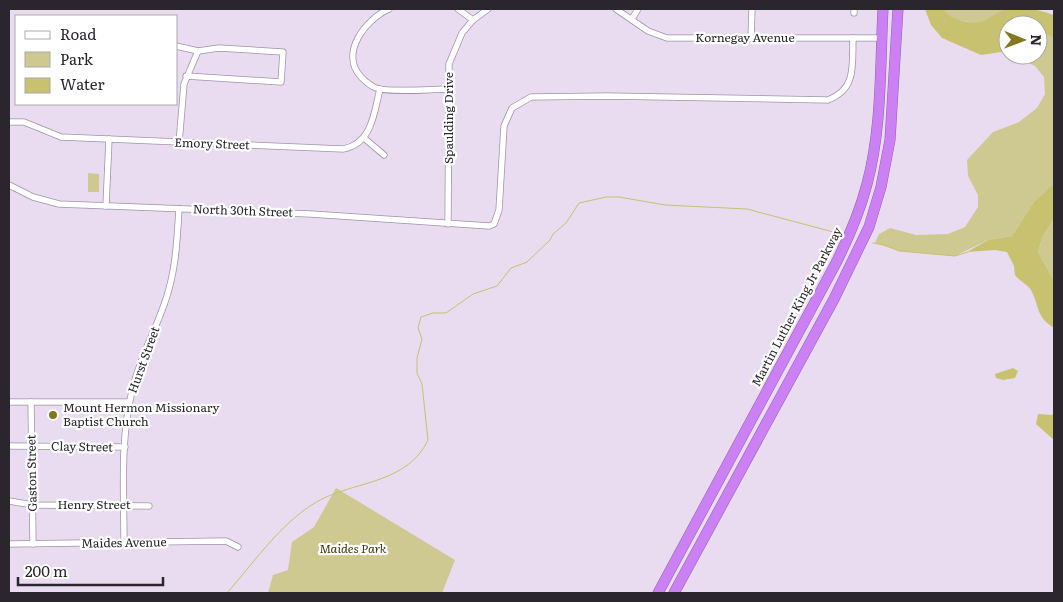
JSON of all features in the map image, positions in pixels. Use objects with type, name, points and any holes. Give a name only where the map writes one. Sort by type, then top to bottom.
[{"type":"highway","name":"Martin Luther King Jr Parkway","points":[[658,593],[836,262],[857,216],[867,183],[874,144],[883,9]]},
{"type":"highway","points":[[674,593],[834,299],[869,227],[881,187],[890,140],[898,9]]},
{"type":"street","points":[[389,9],[370,21],[354,48],[354,66],[358,74],[372,87],[380,89],[449,89]]},
{"type":"street","points":[[458,9],[473,20],[488,9]]},
{"type":"street","name":"Kornegay Avenue","points":[[616,9],[648,31],[667,38],[882,38]]},
{"type":"street","points":[[632,19],[638,9]]},
{"type":"street","points":[[751,38],[752,9]]},
{"type":"street","name":"Spaulding Drive","points":[[448,224],[449,89],[452,52],[462,32],[473,20]]},
{"type":"street","name":"North 30th Street","points":[[9,185],[33,197],[53,203],[311,214],[489,226],[494,224],[498,210],[504,126],[512,108],[531,97],[598,96],[828,100],[847,88],[852,71],[853,38]]},
{"type":"street","points":[[178,46],[198,51],[219,48],[283,52],[281,82],[186,76]]},
{"type":"street","points":[[180,142],[182,93],[186,76],[198,51]]},
{"type":"street","points":[[380,89],[371,124],[364,138],[384,155]]},
{"type":"street","name":"Emory Street","points":[[9,122],[27,123],[61,137],[109,140],[337,149],[355,145],[364,138]]},
{"type":"street","points":[[106,206],[109,140]]},
{"type":"street","name":"Hurst Street","points":[[124,542],[125,447],[129,402],[171,281],[177,248],[179,209]]},
{"type":"street","points":[[9,402],[129,402]]},
{"type":"street","name":"Gaston Street","points":[[31,402],[33,544]]},
{"type":"street","name":"Clay Street","points":[[9,446],[125,447]]},
{"type":"street","name":"Henry Street","points":[[9,501],[32,506],[149,506]]},
{"type":"street","name":"Maides Avenue","points":[[9,544],[226,541],[238,547]]},
{"type":"green space","points":[[944,9],[1005,10],[986,20],[975,22],[954,18],[946,13]]},
{"type":"green space","points":[[1048,35],[1054,39],[1054,183],[1033,203],[1012,236],[988,240],[955,256],[899,251],[875,243],[879,234],[890,228],[916,235],[948,234],[965,227],[978,207],[978,195],[968,176],[967,160],[993,132],[1019,122],[1037,108],[1045,94],[1044,77],[1033,65],[1048,65]]},
{"type":"green space","points":[[88,173],[99,174],[99,192],[88,192]]},
{"type":"green space","points":[[1054,218],[1054,281],[1038,252],[1042,238]]},
{"type":"green space","name":"Maides Park","points":[[336,488],[455,560],[442,593],[268,593],[273,575],[288,570],[292,542],[314,527]]},
{"type":"water","points":[[1025,8],[1054,15],[1054,39],[1048,35],[1048,15],[998,15],[998,52],[981,55],[942,38],[931,25],[925,9],[944,9],[951,16],[961,21],[978,22],[1001,11]]},
{"type":"water","points":[[1054,183],[1054,218],[1042,238],[1038,252],[1054,281],[1054,328],[1041,316],[1031,290],[1015,275],[1014,266],[1007,252],[995,250],[967,252],[988,240],[1012,236],[1033,203]]},
{"type":"water","points":[[1013,368],[1018,371],[1015,378],[1003,380],[996,378],[995,374]]},
{"type":"water","points":[[1054,412],[1054,440],[1036,424],[1038,414],[1052,415]]},
{"type":"waterway","points":[[227,593],[272,540],[296,516],[324,498],[396,472],[419,454],[428,440],[422,384],[417,373],[417,358],[422,339],[418,328],[421,317],[433,313],[446,313],[473,294],[497,286],[511,268],[527,262],[550,240],[553,234],[566,223],[579,203],[606,197],[619,197],[665,205],[747,209],[837,233]]},
{"type":"waterway","points":[[873,243],[885,245],[899,251],[955,256],[968,252]]},
{"type":"place","name":"Mount Hermon Missionary Baptist Church","points":[[53,415]]}]
